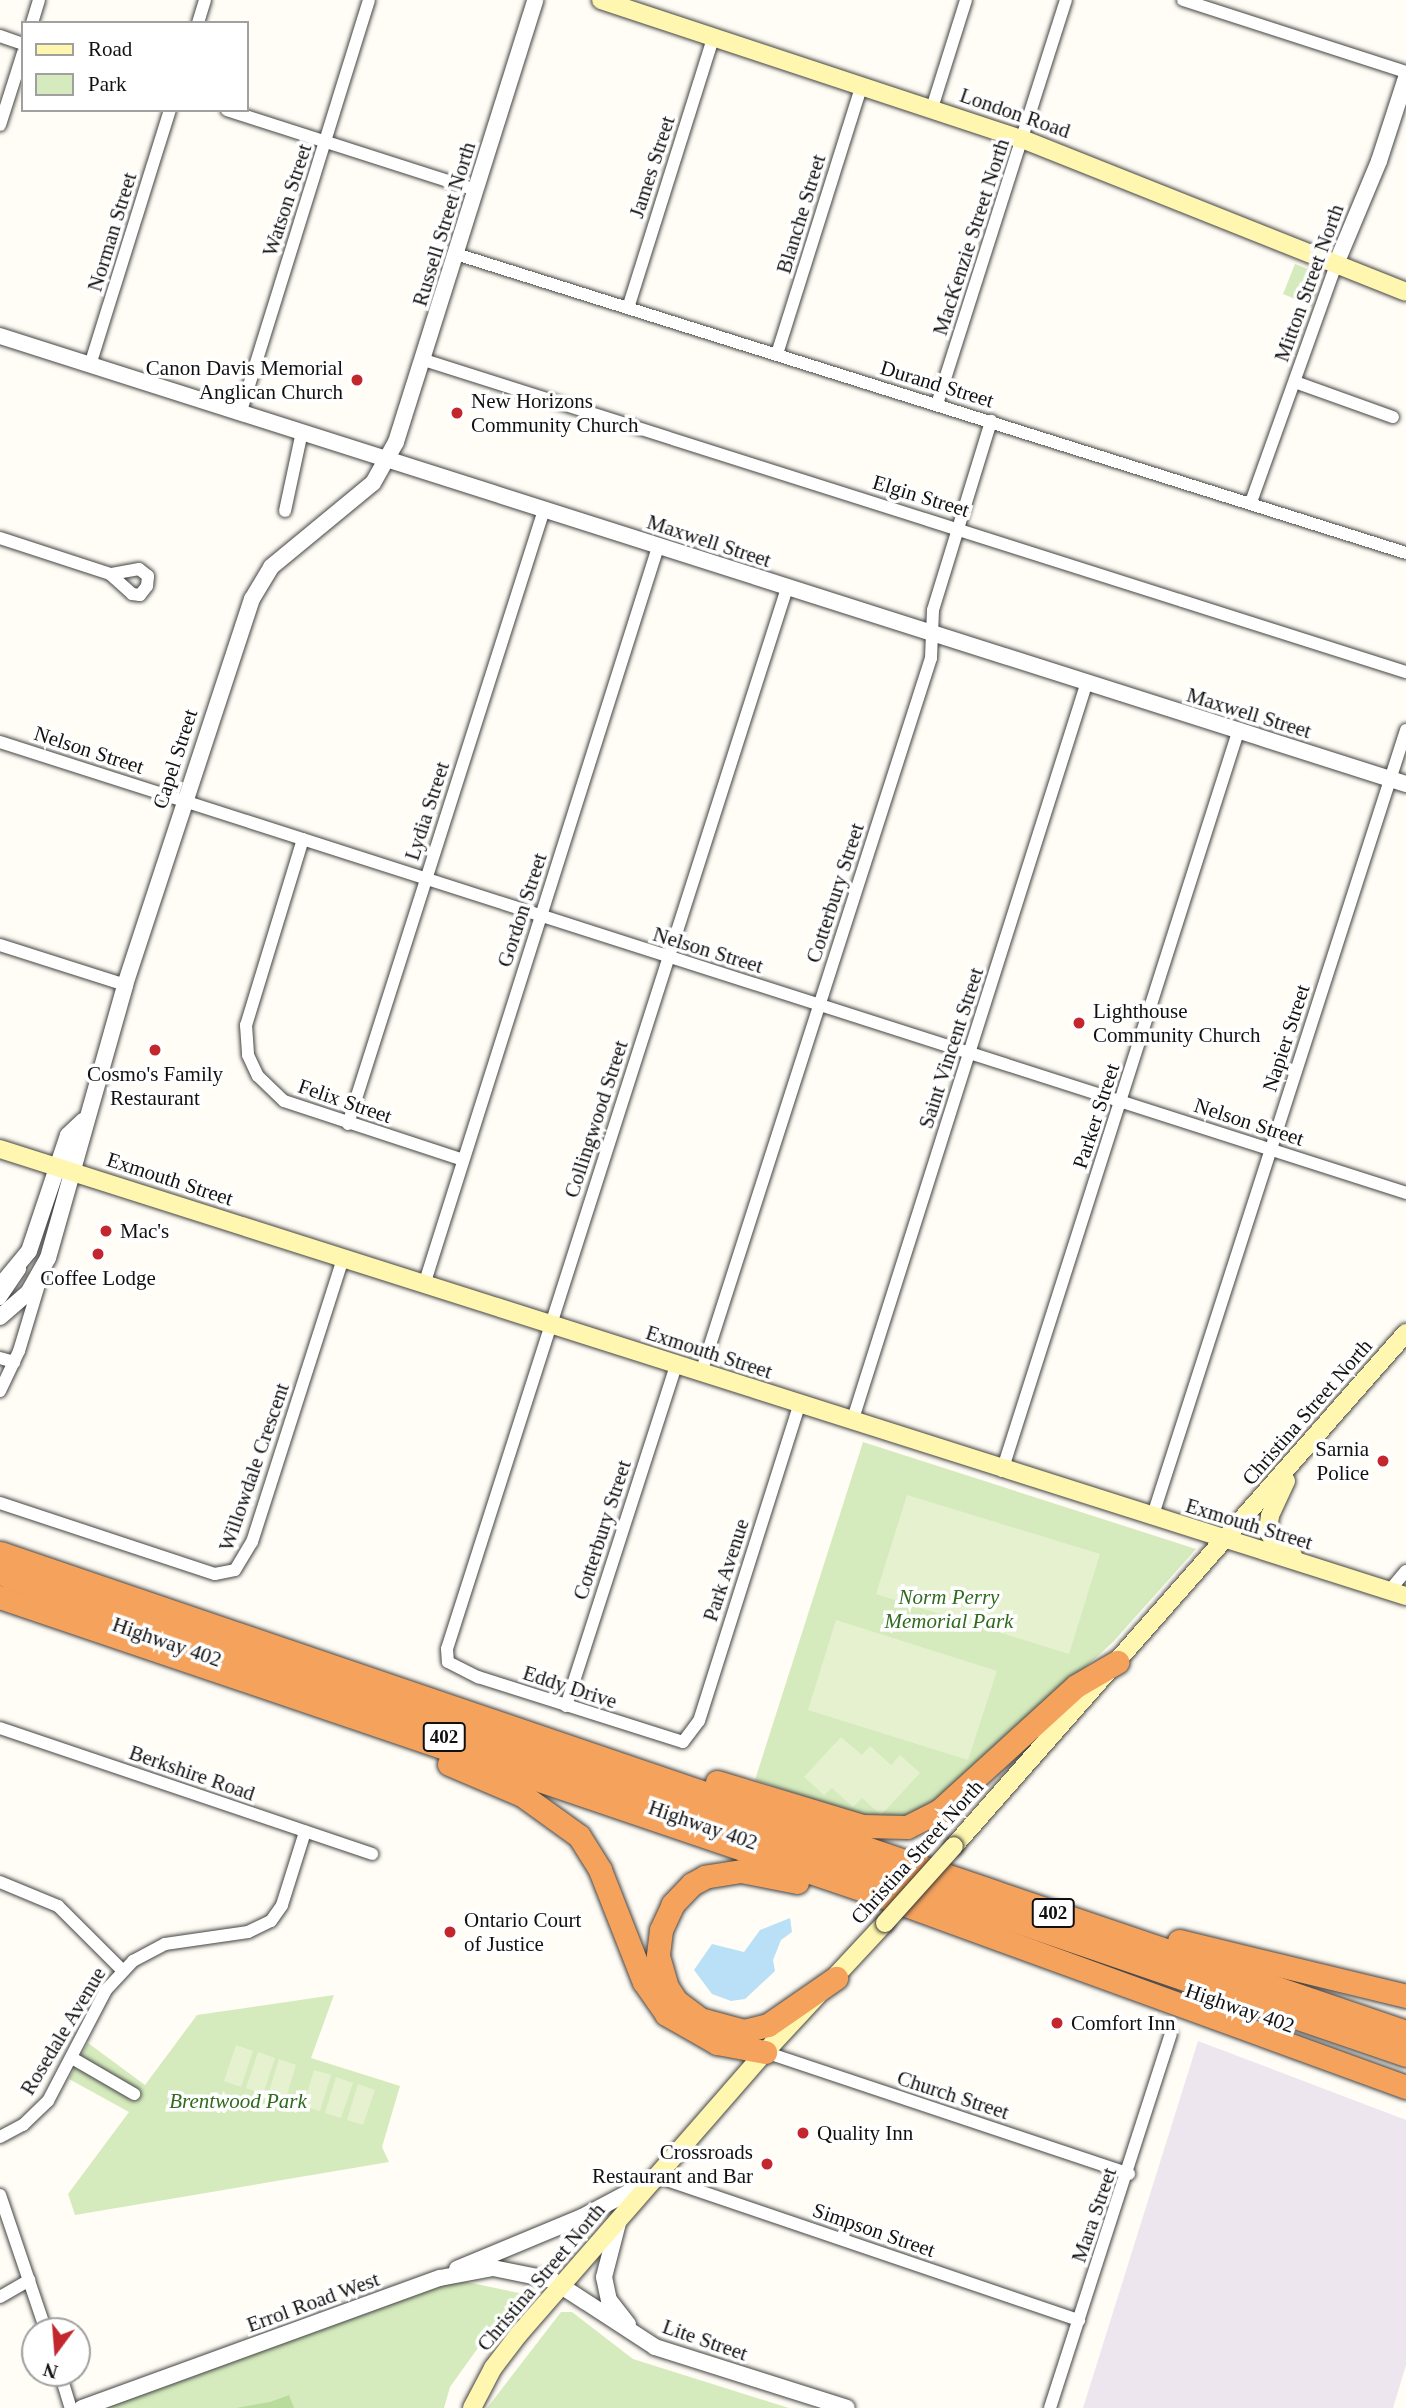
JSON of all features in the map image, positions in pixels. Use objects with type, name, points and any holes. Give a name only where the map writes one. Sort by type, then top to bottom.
[{"type":"highway","name":"Highway 402","points":[[0,1553],[1406,2032]]},
{"type":"highway","points":[[0,1573],[1406,2055]]},
{"type":"highway","name":"Highway 402","points":[[0,1585],[1406,2066]]},
{"type":"highway","points":[[0,1597],[274,1693],[881,1896],[935,1919],[1228,2020],[1406,2077]]},
{"type":"highway","points":[[229,1631],[356,1665],[639,1759],[887,1830],[919,1824],[939,1811],[1076,1686],[1116,1662]]},
{"type":"highway","points":[[274,1693],[522,1795],[562,1821],[595,1861],[645,1982],[666,2014],[717,2043],[765,2052]]},
{"type":"highway","points":[[857,1846],[1191,1944],[1406,1996]]},
{"type":"highway","points":[[836,1978],[768,2025],[744,2031],[718,2027],[687,2011],[667,1987],[658,1956],[661,1930],[673,1904],[692,1884],[705,1877],[741,1871],[935,1919]]},
{"type":"highway","points":[[1228,2020],[1406,2087]]},
{"type":"main road","name":"London Road","points":[[601,0],[1022,139],[1406,292]]},
{"type":"main road","name":"Exmouth Street","points":[[0,1149],[1002,1471],[1397,1594]]},
{"type":"main road","name":"Christina Street North","points":[[472,2408],[506,2349],[765,2052],[836,1978],[954,1846],[1406,1334]]},
{"type":"main road","points":[[1298,1459],[1269,1516],[1268,1531],[1282,1550],[1314,1568]]},
{"type":"street","points":[[33,21],[39,0]]},
{"type":"street","points":[[199,21],[205,0]]},
{"type":"street","name":"Watson Street","points":[[241,411],[369,0]]},
{"type":"street","name":"Russell Street North","points":[[387,459],[424,360],[535,0]]},
{"type":"street","points":[[932,108],[967,0]]},
{"type":"street","name":"MacKenzie Street North","points":[[937,404],[1066,0]]},
{"type":"street","points":[[1183,0],[1406,72]]},
{"type":"street","points":[[0,37],[21,43]]},
{"type":"street","name":"James Street","points":[[628,308],[713,38]]},
{"type":"street","points":[[0,125],[21,59]]},
{"type":"street","name":"Mitton Street North","points":[[1251,502],[1336,264],[1379,161],[1406,78]]},
{"type":"street","name":"Blanche Street","points":[[778,354],[862,85]]},
{"type":"street","name":"Norman Street","points":[[90,365],[169,112]]},
{"type":"street","points":[[232,112],[476,190]]},
{"type":"street","name":"Durand Street","points":[[456,254],[1406,552]]},
{"type":"street","name":"Maxwell Street","points":[[0,336],[241,411],[1086,685],[1398,782]]},
{"type":"street","name":"Elgin Street","points":[[424,360],[1406,672]]},
{"type":"street","points":[[1295,382],[1393,417]]},
{"type":"street","name":"Cotterbury Street","points":[[701,1373],[931,658],[933,610],[991,421]]},
{"type":"street","points":[[285,511],[302,432]]},
{"type":"street","name":"Capel Street","points":[[0,1299],[84,1141],[83,1121],[237,637],[271,567],[373,483],[387,459]]},
{"type":"street","name":"Lydia Street","points":[[348,1124],[544,510]]},
{"type":"street","points":[[0,538],[110,574]]},
{"type":"street","name":"Gordon Street","points":[[424,1285],[658,547]]},
{"type":"street","name":"Collingwood Street","points":[[448,1662],[447,1649],[787,588]]},
{"type":"street","name":"Saint Vincent Street","points":[[852,1422],[1086,685]]},
{"type":"street","name":"Napier Street","points":[[1152,1518],[1271,1149],[1398,782],[1406,730]]},
{"type":"street","name":"Parker Street","points":[[1002,1471],[1238,732]]},
{"type":"street","name":"Nelson Street","points":[[0,742],[1406,1193]]},
{"type":"street","name":"Felix Street","points":[[303,839],[246,1025],[248,1055],[258,1076],[284,1101],[463,1160]]},
{"type":"street","points":[[0,946],[125,985]]},
{"type":"street","name":"Capel Street","points":[[0,1391],[14,1362],[43,1271],[67,1169]]},
{"type":"street","name":"Capel Street","points":[[0,1286],[25,1256]]},
{"type":"street","name":"Willowdale Crescent","points":[[0,1503],[215,1574],[235,1570],[252,1542],[343,1259]]},
{"type":"street","name":"Capel Street","points":[[0,1317],[29,1293],[43,1271]]},
{"type":"street","points":[[0,1358],[14,1362]]},
{"type":"street","name":"Cotterbury Street","points":[[566,1706],[676,1365]]},
{"type":"street","name":"Park Avenue","points":[[683,1742],[699,1721],[799,1405]]},
{"type":"street","points":[[1397,1594],[1406,1572]]},
{"type":"street","name":"Eddy Drive","points":[[448,1662],[467,1673],[683,1742]]},
{"type":"street","name":"Berkshire Road","points":[[0,1728],[372,1854]]},
{"type":"street","name":"Rosedale Avenue","points":[[0,2137],[23,2125],[48,2101],[106,1990],[122,1970],[165,1944],[248,1932],[266,1925],[282,1905],[305,1832]]},
{"type":"street","points":[[0,1882],[58,1906],[122,1970]]},
{"type":"street","name":"Mara Street","points":[[1050,2408],[1129,2174],[1171,2034]]},
{"type":"street","name":"Church Street","points":[[765,2052],[1129,2174]]},
{"type":"street","points":[[72,2058],[134,2094]]},
{"type":"street","points":[[440,2278],[487,2253],[589,2214],[657,2176]]},
{"type":"street","name":"Simpson Street","points":[[657,2176],[1079,2320]]},
{"type":"street","points":[[0,2195],[41,2317]]},
{"type":"street","points":[[619,2221],[605,2264],[609,2300],[641,2335],[671,2353]]},
{"type":"street","name":"Errol Road West","points":[[82,2408],[440,2278],[475,2270],[505,2269],[562,2285]]},
{"type":"street","points":[[0,2297],[29,2280]]},
{"type":"street","name":"Lite Street","points":[[562,2285],[629,2333],[671,2353],[847,2408]]},
{"type":"street","points":[[64,2387],[71,2408]]},
{"type":"shaded area","points":[[1198,2041],[1406,2120],[1406,2365],[1393,2408],[1083,2408]]},
{"type":"green space","points":[[1295,264],[1323,275],[1312,306],[1283,294]]},
{"type":"green space","name":"Norm Perry Memorial Park","points":[[863,1442],[1196,1549],[1113,1642],[954,1787],[911,1816],[869,1818],[755,1780]]},
{"type":"green space","points":[[907,1495],[1100,1554],[1069,1654],[876,1594]]},
{"type":"green space","points":[[836,1620],[997,1671],[968,1760],[808,1710]]},
{"type":"green space","points":[[841,1737],[862,1755],[870,1746],[891,1765],[900,1755],[920,1773],[881,1815],[862,1798],[853,1807],[832,1788],[824,1795],[804,1777]]},
{"type":"green space","name":"Brentwood Park","points":[[334,1995],[311,2058],[400,2086],[382,2147],[389,2162],[75,2215],[68,2194],[129,2112],[69,2079],[88,2043],[145,2085],[197,2015]]},
{"type":"green space","points":[[236,2045],[253,2051],[241,2087],[224,2081]]},
{"type":"green space","points":[[258,2052],[275,2058],[263,2094],[246,2088]]},
{"type":"green space","points":[[279,2059],[296,2065],[285,2101],[268,2095]]},
{"type":"green space","points":[[314,2070],[331,2075],[320,2111],[303,2106]]},
{"type":"green space","points":[[336,2077],[353,2083],[341,2118],[325,2113]]},
{"type":"green space","points":[[358,2084],[375,2090],[363,2125],[347,2120]]},
{"type":"green space","points":[[457,2280],[524,2294],[495,2324],[450,2387],[444,2408],[87,2408]]},
{"type":"green space","points":[[561,2312],[572,2312],[633,2359],[789,2408],[487,2408]]},
{"type":"green space","points":[[289,2395],[294,2408],[236,2408],[270,2402]]},
{"type":"water","points":[[790,1918],[792,1932],[781,1940],[773,1960],[775,1971],[745,1999],[731,2001],[712,1994],[694,1970],[712,1944],[744,1952],[760,1930]]},
{"type":"place","name":"Canon Davis Memorial Anglican Church","points":[[357,380]]},
{"type":"place","name":"New Horizons Community Church","points":[[457,413]]},
{"type":"place","name":"Lighthouse Community Church","points":[[1079,1023]]},
{"type":"place","name":"Cosmo's Family Restaurant","points":[[155,1050]]},
{"type":"place","name":"Mac's","points":[[106,1231]]},
{"type":"place","name":"Coffee Lodge","points":[[98,1254]]},
{"type":"place","name":"Sarnia Police","points":[[1383,1461]]},
{"type":"place","name":"Ontario Court of Justice","points":[[450,1932]]},
{"type":"place","name":"Comfort Inn","points":[[1057,2023]]},
{"type":"place","name":"Quality Inn","points":[[803,2133]]},
{"type":"place","name":"Crossroads Restaurant and Bar","points":[[767,2164]]}]
